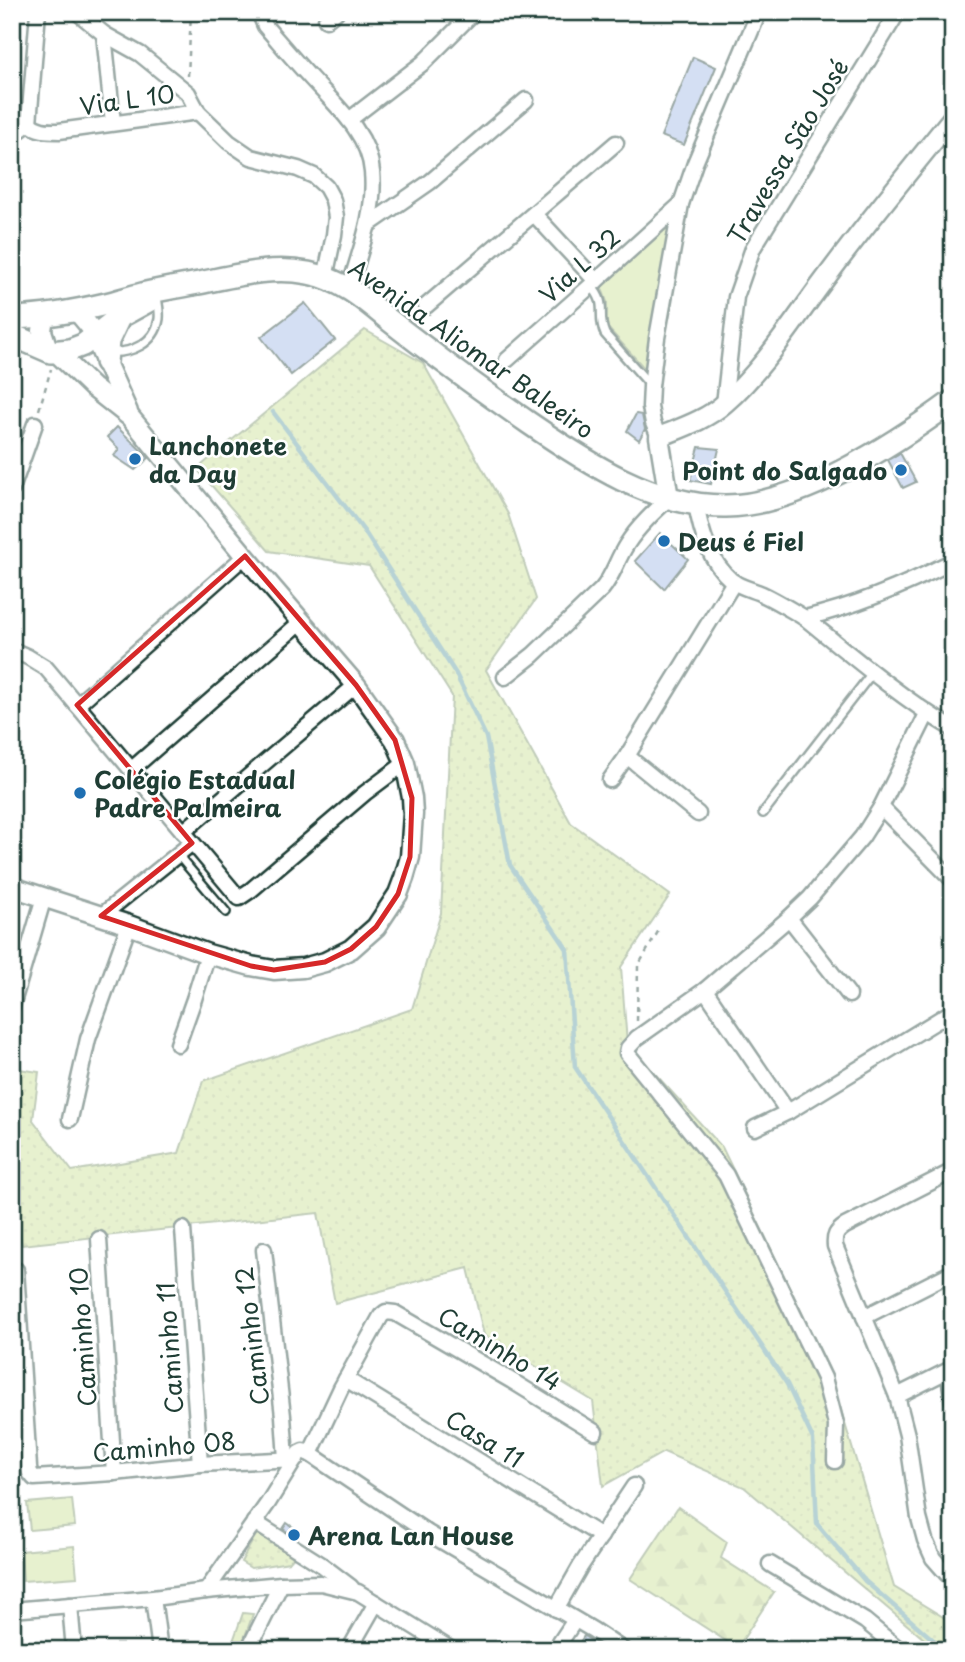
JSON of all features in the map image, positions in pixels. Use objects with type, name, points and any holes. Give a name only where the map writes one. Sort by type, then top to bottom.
[{"type":"main road","name":"Avenida Aliomar Baleeiro","points":[[12,318],[72,310],[246,273],[272,270],[309,273],[349,289],[477,388],[574,453],[616,477],[669,498],[713,506],[745,505],[828,479],[880,450],[953,401]]},
{"type":"main road","name":"Avenida Aliomar Baleeiro","points":[[57,353],[83,345],[102,350],[120,317],[180,286]]},
{"type":"main road","points":[[12,335],[57,353]]},
{"type":"street","points":[[20,128],[38,12]]},
{"type":"street","points":[[259,12],[264,26],[349,120],[370,155],[373,187],[368,225],[349,289]]},
{"type":"street","points":[[349,120],[423,63],[474,12]]},
{"type":"street","points":[[505,677],[533,655],[602,589],[609,581],[628,542],[669,498],[659,437],[650,407],[657,338],[681,204],[695,163],[759,12]]},
{"type":"street","name":"Travessa São José","points":[[724,404],[736,297],[752,248],[898,12]]},
{"type":"street","points":[[86,15],[104,34],[140,54],[188,93],[198,112]]},
{"type":"street","points":[[104,34],[113,123]]},
{"type":"street","points":[[368,225],[430,182],[526,100]]},
{"type":"street","name":"Via L 10","points":[[20,128],[48,131],[198,112],[229,142],[251,157],[298,169],[314,176],[326,187],[333,200],[335,217],[325,278]]},
{"type":"street","points":[[659,437],[696,422],[724,404],[759,366],[953,117]]},
{"type":"street","points":[[426,306],[616,143]]},
{"type":"street","name":"Via L 32","points":[[507,360],[681,204]]},
{"type":"street","points":[[534,214],[594,283]]},
{"type":"street","points":[[72,310],[85,319],[102,350],[130,418]]},
{"type":"street","points":[[12,887],[208,954],[251,966],[274,970],[303,968],[351,949],[376,927],[398,894],[410,857],[413,814],[405,763],[395,740],[356,685],[130,418],[47,345],[43,323],[48,314]]},
{"type":"street","points":[[12,489],[35,424]]},
{"type":"street","points":[[696,503],[705,542],[722,570],[734,582],[805,618],[872,673],[927,714],[953,729]]},
{"type":"street","points":[[77,705],[245,556]]},
{"type":"street","points":[[805,618],[833,612],[868,599],[953,561]]},
{"type":"street","points":[[610,780],[734,582]]},
{"type":"street","points":[[132,769],[302,621]]},
{"type":"street","points":[[12,650],[46,668],[238,897],[242,897],[365,793],[405,763]]},
{"type":"street","points":[[101,916],[178,855],[188,837],[356,685]]},
{"type":"street","points":[[835,1461],[836,1424],[824,1378],[726,1175],[627,1053],[637,1038],[705,990],[810,898],[862,837],[881,807],[927,714]]},
{"type":"street","points":[[627,756],[698,814]]},
{"type":"street","points":[[881,807],[953,880]]},
{"type":"street","points":[[12,1006],[44,897]]},
{"type":"street","points":[[789,918],[849,995]]},
{"type":"street","points":[[70,1119],[88,1039],[129,925]]},
{"type":"street","points":[[178,1044],[208,954]]},
{"type":"street","points":[[705,990],[788,1112]]},
{"type":"street","points":[[755,1128],[788,1112],[953,1010]]},
{"type":"street","points":[[953,1171],[845,1227],[836,1233],[835,1238],[835,1247],[897,1396],[907,1435],[919,1518],[925,1540],[933,1558],[953,1577]]},
{"type":"street","name":"Caminho 11","points":[[183,1229],[200,1464]]},
{"type":"street","name":"Caminho 10","points":[[99,1239],[114,1473]]},
{"type":"street","name":"Caminho 12","points":[[264,1250],[283,1416],[298,1456]]},
{"type":"street","name":"Caminho 08","points":[[16,1270],[29,1467],[32,1476],[37,1479],[298,1456]]},
{"type":"street","points":[[864,1317],[953,1272]]},
{"type":"street","name":"Caminho 14","points":[[346,1379],[381,1316],[386,1312],[395,1313],[594,1432]]},
{"type":"street","points":[[897,1396],[951,1370],[953,1401]]},
{"type":"street","points":[[206,1591],[298,1456],[346,1379]]},
{"type":"street","name":"Casa 11","points":[[346,1379],[601,1536]]},
{"type":"street","points":[[298,1456],[623,1650]]},
{"type":"street","points":[[556,1609],[580,1567],[634,1486]]},
{"type":"street","points":[[254,1522],[322,1565],[358,1592],[451,1649]]},
{"type":"street","points":[[770,1564],[865,1621],[900,1650]]},
{"type":"street","points":[[12,1610],[281,1584],[321,1583],[358,1592]]},
{"type":"street","points":[[248,1650],[281,1584]]},
{"type":"street","points":[[153,1598],[160,1650]]},
{"type":"street","points":[[349,1650],[376,1603]]},
{"type":"street","points":[[70,1605],[74,1650]]},
{"type":"street","points":[[555,1650],[575,1620]]},
{"type":"lane","points":[[594,283],[601,301],[602,327],[605,334],[651,386]]},
{"type":"lane","points":[[102,350],[120,353],[131,351],[146,342],[157,327],[157,296]]},
{"type":"lane","points":[[763,813],[872,673]]},
{"type":"lane","points":[[178,855],[226,912]]},
{"type":"path","points":[[188,93],[191,12]]},
{"type":"path","points":[[35,424],[57,353]]},
{"type":"path","points":[[637,1038],[638,966],[659,930]]},
{"type":"highlighted area","points":[[245,556],[356,685],[395,740],[412,798],[410,857],[398,894],[376,927],[351,949],[325,962],[274,970],[251,966],[101,916],[192,843],[77,705]]},
{"type":"green space","points":[[670,223],[667,256],[646,370],[606,326],[607,302],[601,286]]},
{"type":"green space","points":[[365,330],[423,363],[508,514],[536,599],[486,670],[571,823],[670,895],[621,967],[627,1043],[722,1147],[828,1367],[894,1587],[953,1623],[953,1650],[937,1650],[744,1487],[664,1452],[603,1486],[593,1401],[484,1335],[468,1268],[335,1303],[318,1213],[22,1245],[12,1199],[12,1068],[39,1072],[33,1120],[72,1171],[179,1153],[203,1081],[412,1009],[441,913],[452,696],[369,566],[269,551],[197,469]]},
{"type":"green space","points":[[72,1499],[75,1526],[30,1530],[27,1503]]},
{"type":"green space","points":[[678,1507],[727,1542],[721,1558],[774,1592],[737,1648],[630,1579]]},
{"type":"green space","points":[[258,1531],[297,1553],[289,1562],[251,1568],[241,1562]]},
{"type":"green space","points":[[74,1546],[77,1577],[23,1581],[21,1551]]},
{"type":"green space","points":[[243,1613],[253,1614],[240,1650],[215,1650],[218,1645],[232,1644]]},
{"type":"building","points":[[693,57],[716,67],[684,145],[661,136]]},
{"type":"building","points":[[305,303],[335,340],[291,375],[261,337]]},
{"type":"building","points":[[636,414],[642,415],[645,429],[639,440],[627,431]]},
{"type":"building","points":[[117,427],[149,458],[135,470],[114,456],[119,449],[107,437]]},
{"type":"building","points":[[699,447],[719,449],[711,484],[690,480]]},
{"type":"building","name":"Point do Salgado","points":[[900,453],[916,482],[903,488],[888,460]]},
{"type":"building","points":[[660,533],[688,559],[664,589],[635,561]]},
{"type":"building","points":[[287,1523],[300,1532],[297,1538],[283,1529]]},
{"type":"building","points":[[584,1636],[601,1647],[603,1650],[575,1650]]},
{"type":"waterway","points":[[273,412],[364,531],[456,674],[486,737],[510,865],[567,949],[575,1067],[787,1384],[813,1439],[817,1524],[865,1581],[945,1650]]},
{"type":"place","name":"Lanchonete da Day","points":[[135,459]]},
{"type":"place","name":"Point do Salgado","points":[[901,470]]},
{"type":"place","name":"Deus é Fiel","points":[[664,541]]},
{"type":"place","name":"Colégio Estadual Padre Palmeira","points":[[80,793]]},
{"type":"place","name":"Arena Lan House","points":[[294,1535]]}]
